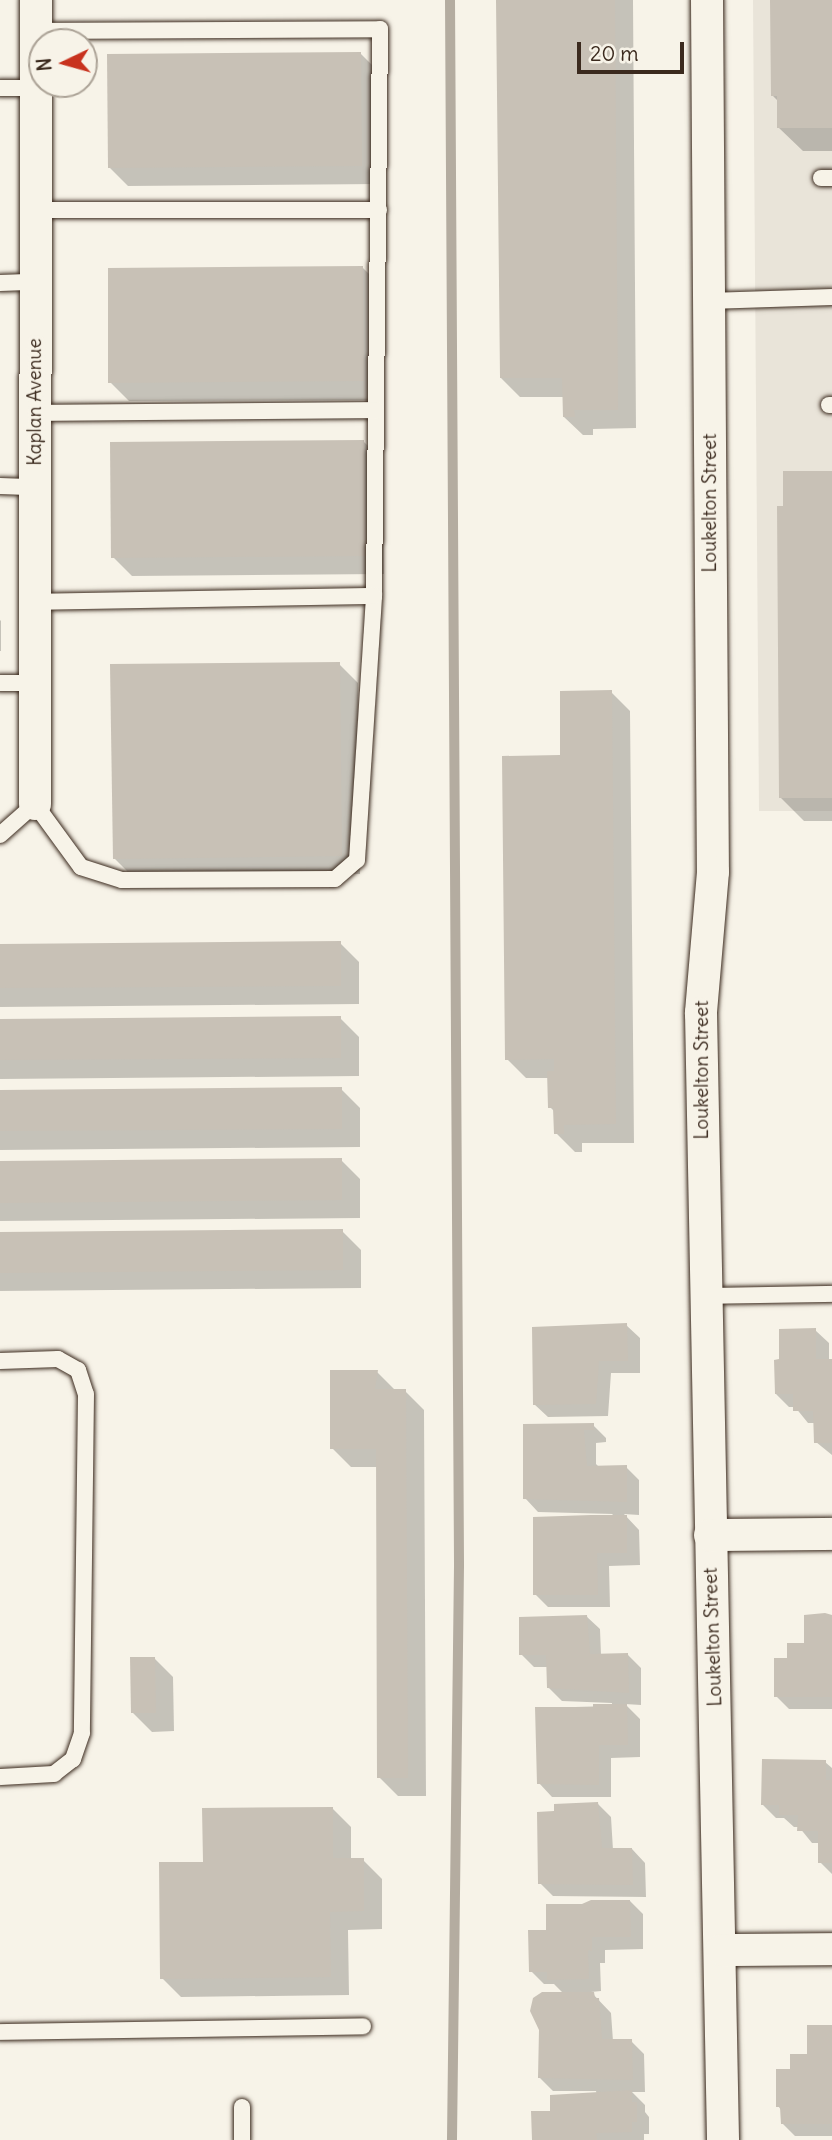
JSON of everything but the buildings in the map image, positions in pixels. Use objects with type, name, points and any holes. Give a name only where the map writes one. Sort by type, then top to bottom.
[{"type":"street","name":"Loukelton Street","points":[[707,0],[713,872],[701,1013],[704,1296],[722,1950],[723,2140]]},
{"type":"street","name":"Kaplan Avenue","points":[[35,804],[36,98]]},
{"type":"street","points":[[710,1535],[832,1534]]},
{"type":"street","points":[[722,1950],[832,1949]]},
{"type":"lane","points":[[0,835],[35,804],[81,867],[122,880],[335,879],[357,860],[374,596],[380,29],[36,15]]},
{"type":"lane","points":[[0,88],[28,88]]},
{"type":"lane","points":[[35,210],[379,210]]},
{"type":"lane","points":[[0,283],[34,282]]},
{"type":"lane","points":[[709,301],[832,297]]},
{"type":"lane","points":[[35,413],[376,410]]},
{"type":"lane","points":[[0,486],[35,487]]},
{"type":"lane","points":[[35,602],[374,596]]},
{"type":"lane","points":[[0,683],[35,683]]},
{"type":"lane","points":[[704,1296],[832,1294]]},
{"type":"lane","points":[[0,1362],[58,1359],[78,1370],[86,1394],[82,1734],[73,1759],[54,1774],[0,1777]]},
{"type":"lane","points":[[0,2032],[363,2026]]},
{"type":"lane","points":[[242,2140],[243,2107]]},
{"type":"shaded area","points":[[753,0],[832,0],[832,811],[759,811]]},
{"type":"waterway","points":[[450,0],[459,1566],[452,2140]]}]
